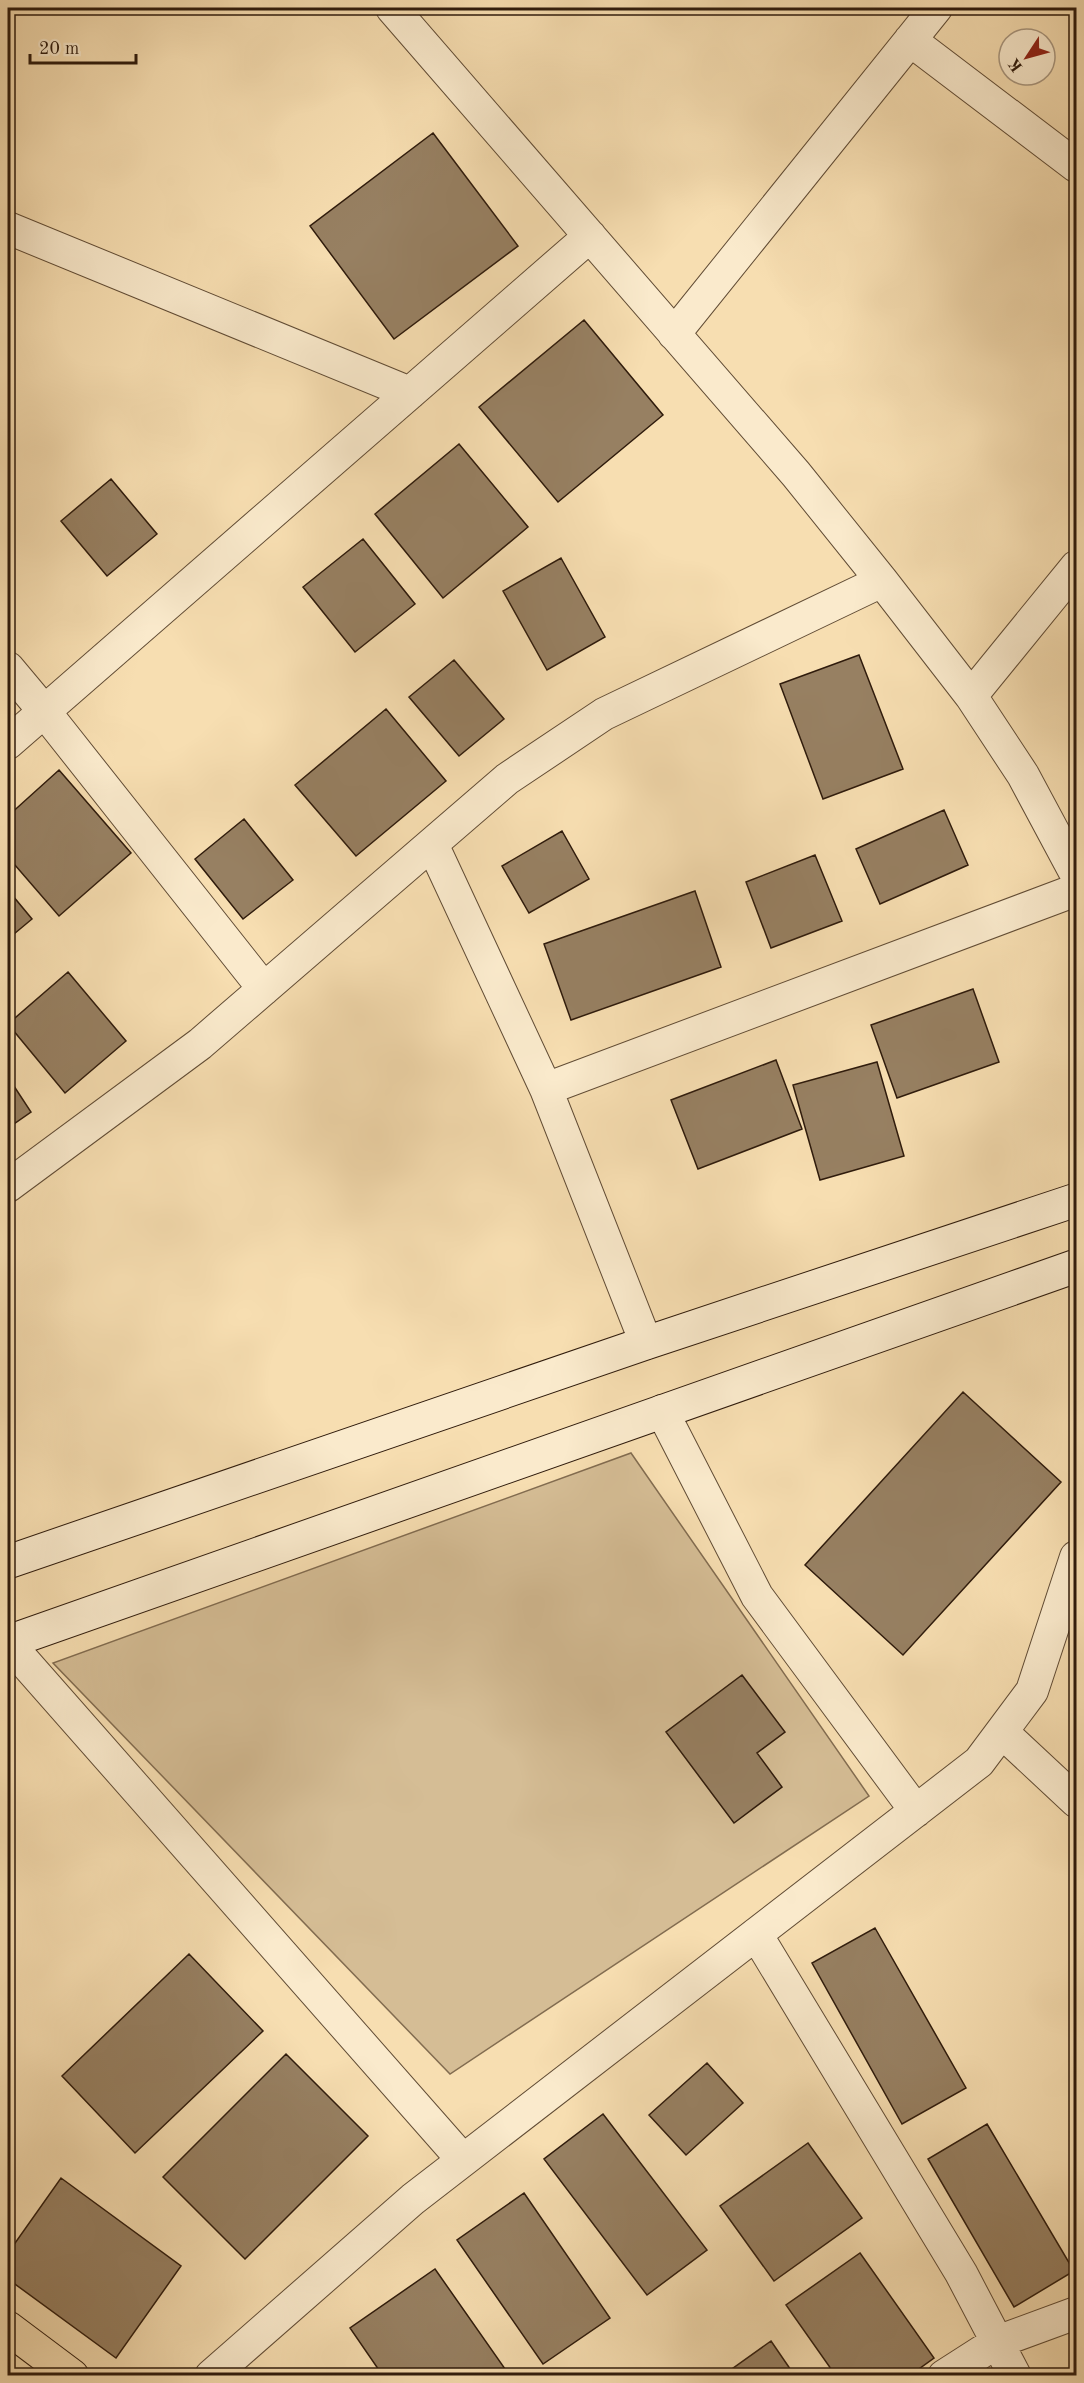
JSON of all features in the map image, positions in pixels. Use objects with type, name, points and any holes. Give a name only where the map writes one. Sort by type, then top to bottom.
[{"type":"main road","points":[[8,2328],[72,2376]]},
{"type":"street","points":[[392,8],[796,474],[882,581],[971,696],[1023,774],[1077,874]]},
{"type":"street","points":[[674,334],[936,8]]},
{"type":"street","points":[[910,40],[1077,166]]},
{"type":"street","points":[[8,228],[410,393]]},
{"type":"street","points":[[8,743],[590,236]]},
{"type":"street","points":[[971,696],[1077,567]]},
{"type":"street","points":[[8,1186],[200,1044],[507,779],[604,714],[882,581]]},
{"type":"street","points":[[8,668],[264,989]]},
{"type":"street","points":[[432,844],[546,1089],[646,1343]]},
{"type":"street","points":[[546,1089],[1077,890]]},
{"type":"street","points":[[8,1562],[646,1343],[1077,1200]]},
{"type":"street","points":[[463,2160],[8,1642],[1077,1266]]},
{"type":"street","points":[[662,1411],[757,1596],[916,1810]]},
{"type":"street","points":[[211,2376],[413,2199],[979,1762],[1032,1691],[1077,1557]]},
{"type":"street","points":[[1002,1732],[1077,1801]]},
{"type":"street","points":[[756,1934],[961,2273],[1015,2376]]},
{"type":"street","points":[[944,2376],[997,2342],[1077,2313]]},
{"type":"shaded area","points":[[631,1453],[869,1796],[450,2074],[53,1663]]},
{"type":"building","points":[[433,133],[518,246],[394,339],[310,226]]},
{"type":"building","points":[[584,320],[663,415],[558,502],[479,407]]},
{"type":"building","points":[[459,444],[528,527],[443,598],[375,514]]},
{"type":"building","points":[[111,479],[157,534],[107,576],[61,521]]},
{"type":"building","points":[[363,539],[415,604],[355,652],[303,587]]},
{"type":"building","points":[[561,558],[605,637],[547,670],[503,591]]},
{"type":"building","points":[[859,655],[903,769],[823,799],[780,684]]},
{"type":"building","points":[[454,660],[504,719],[459,756],[409,697]]},
{"type":"building","points":[[386,709],[446,781],[356,856],[295,785]]},
{"type":"building","points":[[59,770],[131,853],[59,916],[8,857],[8,816]]},
{"type":"building","points":[[944,810],[968,865],[880,904],[856,849]]},
{"type":"building","points":[[244,819],[293,880],[243,919],[195,859]]},
{"type":"building","points":[[562,831],[589,879],[529,913],[502,866]]},
{"type":"building","points":[[815,855],[842,921],[771,948],[746,882]]},
{"type":"building","points":[[8,890],[32,919],[8,939]]},
{"type":"building","points":[[695,891],[721,967],[571,1020],[544,944]]},
{"type":"building","points":[[68,972],[126,1041],[65,1093],[8,1024]]},
{"type":"building","points":[[973,989],[999,1062],[897,1098],[871,1025]]},
{"type":"building","points":[[776,1060],[802,1129],[698,1169],[671,1100]]},
{"type":"building","points":[[877,1062],[904,1156],[820,1180],[793,1085]]},
{"type":"building","points":[[8,1077],[31,1112],[8,1128]]},
{"type":"building","points":[[963,1392],[1061,1482],[903,1655],[805,1565]]},
{"type":"building","points":[[742,1675],[785,1732],[757,1753],[782,1787],[734,1823],[666,1732]]},
{"type":"building","points":[[875,1928],[966,2088],[902,2124],[812,1963]]},
{"type":"building","points":[[189,1954],[263,2031],[135,2153],[62,2076]]},
{"type":"building","points":[[286,2054],[368,2136],[245,2259],[163,2177]]},
{"type":"building","points":[[707,2063],[743,2103],[686,2155],[649,2115]]},
{"type":"building","points":[[603,2114],[707,2250],[647,2295],[544,2159]]},
{"type":"building","points":[[987,2124],[1074,2271],[1014,2307],[928,2159]]},
{"type":"building","points":[[808,2143],[862,2218],[774,2281],[720,2206]]},
{"type":"building","points":[[61,2178],[181,2266],[116,2358],[8,2279],[8,2253]]},
{"type":"building","points":[[524,2193],[610,2318],[543,2364],[457,2240]]},
{"type":"building","points":[[860,2253],[934,2358],[909,2376],[836,2376],[786,2305]]},
{"type":"building","points":[[435,2269],[510,2376],[383,2376],[350,2328]]},
{"type":"building","points":[[771,2341],[795,2376],[722,2376]]},
{"type":"building","points":[[1076,2366],[1076,2376],[1062,2376],[1061,2371]]}]
